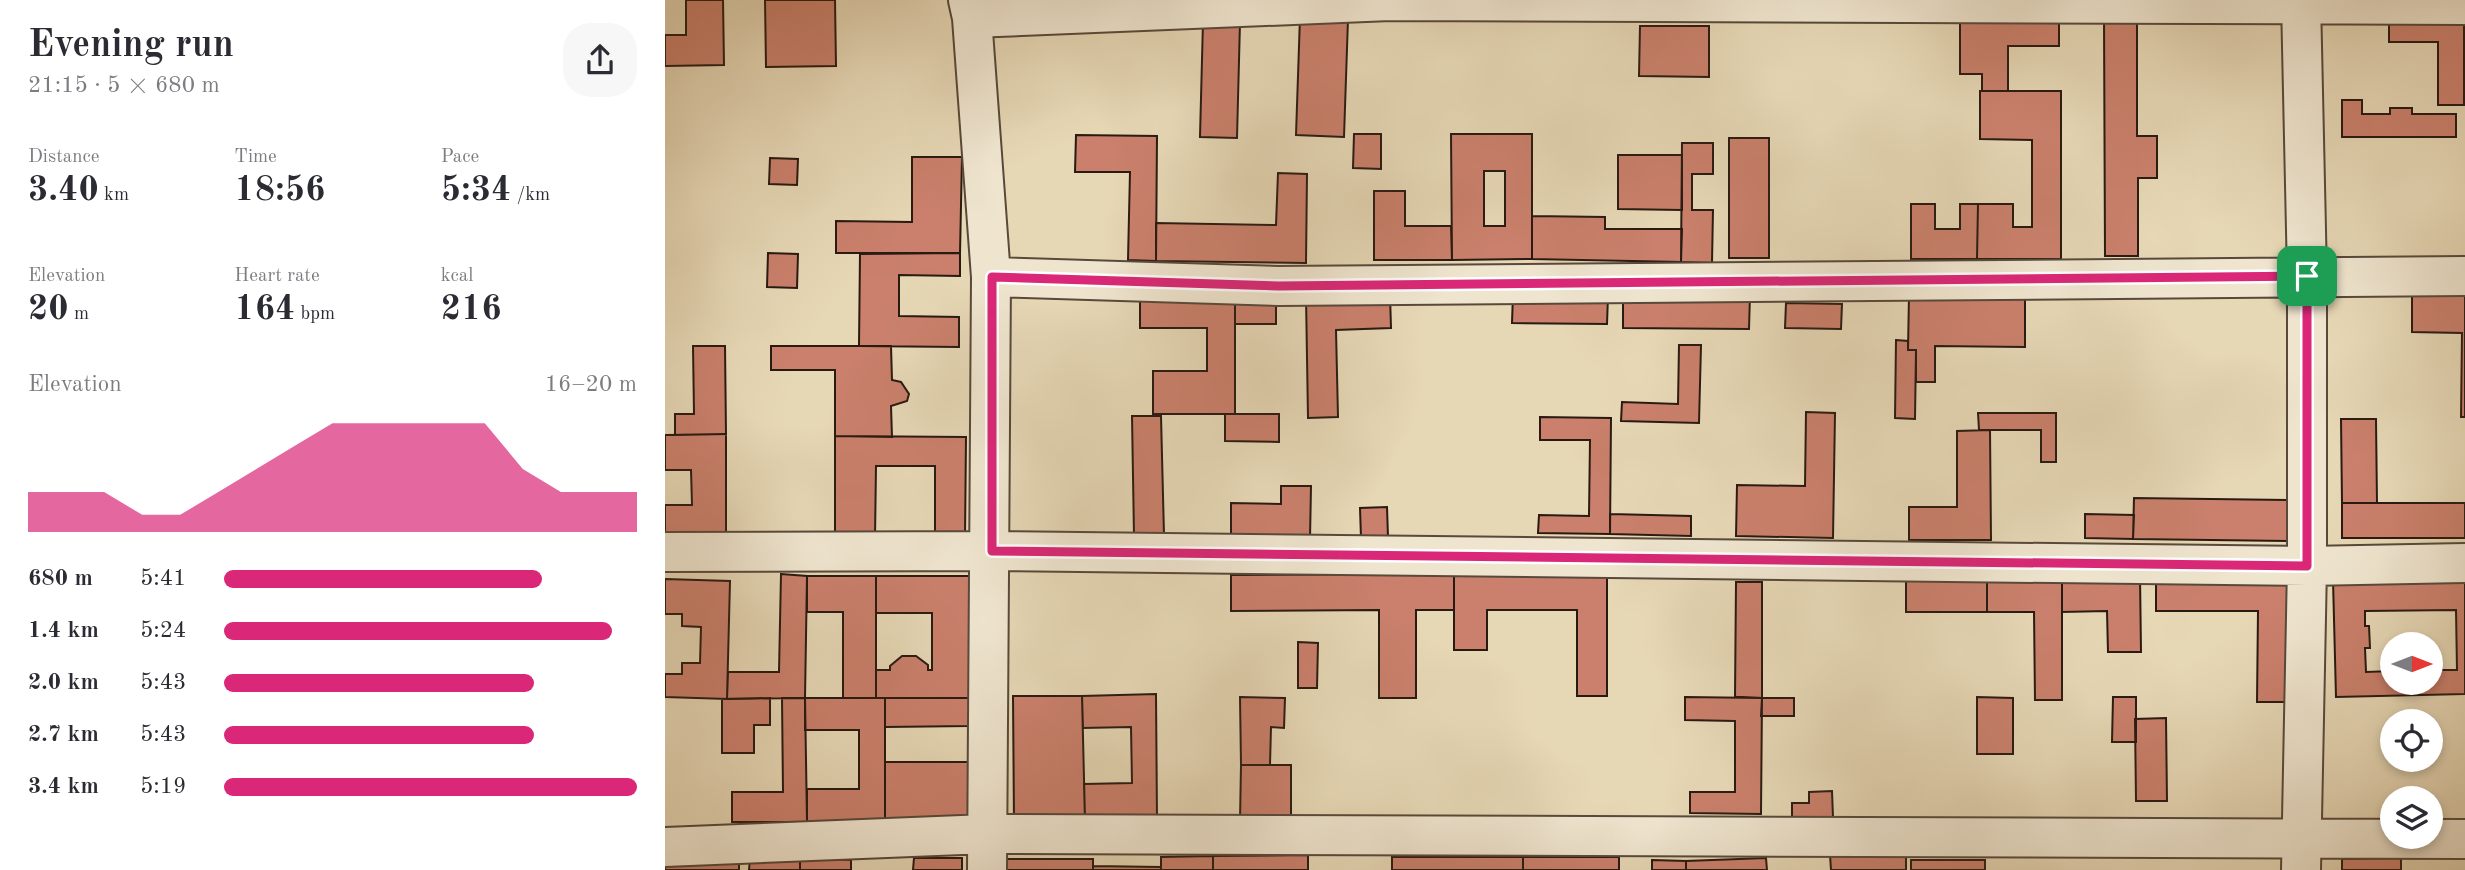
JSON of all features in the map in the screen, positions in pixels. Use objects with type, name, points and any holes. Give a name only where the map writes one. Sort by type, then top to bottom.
[{"type":"street","points":[[987,852],[992,551],[992,277],[970,9],[1390,1],[2465,5]]},
{"type":"street","points":[[2301,3],[2307,276],[2307,566],[2301,854]]},
{"type":"street","points":[[992,277],[1278,286],[2465,276]]},
{"type":"street","points":[[665,552],[992,551],[2307,566],[2465,563]]},
{"type":"street","points":[[665,847],[987,852],[2301,854],[2465,839]]},
{"type":"building","points":[[686,0],[723,0],[724,65],[665,66],[665,35],[686,35]]},
{"type":"building","points":[[765,0],[835,0],[836,66],[766,67]]},
{"type":"building","points":[[2059,15],[2059,46],[2008,46],[2008,91],[1982,91],[1982,74],[1960,74],[1960,19]]},
{"type":"building","points":[[2137,16],[2137,136],[2157,136],[2157,178],[2138,178],[2138,256],[2105,256],[2104,17]]},
{"type":"building","points":[[1300,17],[1348,19],[1344,137],[1296,135]]},
{"type":"building","points":[[1203,21],[1240,22],[1237,138],[1200,137]]},
{"type":"building","points":[[2389,21],[2464,21],[2464,105],[2438,105],[2438,42],[2389,42]]},
{"type":"building","points":[[1640,26],[1709,26],[1709,77],[1639,76]]},
{"type":"building","points":[[1980,91],[2061,91],[2061,259],[1977,259],[1978,204],[2013,204],[2013,227],[2032,227],[2032,140],[1980,139]]},
{"type":"building","points":[[2342,100],[2362,100],[2362,114],[2390,114],[2390,108],[2412,108],[2412,114],[2456,114],[2456,137],[2342,137]]},
{"type":"building","points":[[1354,134],[1381,134],[1381,169],[1353,168]]},
{"type":"building","points":[[1451,134],[1532,134],[1532,259],[1452,260]],"holes":[[[1484,171],[1505,171],[1505,226],[1484,226]]]},
{"type":"building","points":[[1076,135],[1157,136],[1156,261],[1128,260],[1130,172],[1075,172]]},
{"type":"building","points":[[1729,138],[1769,138],[1769,258],[1729,258]]},
{"type":"building","points":[[1682,143],[1713,143],[1713,174],[1692,174],[1692,210],[1713,210],[1712,263],[1681,262]]},
{"type":"building","points":[[1618,155],[1682,155],[1682,210],[1618,209]]},
{"type":"building","points":[[912,157],[962,157],[960,253],[836,253],[836,221],[912,222]]},
{"type":"building","points":[[770,158],[798,159],[797,185],[769,184]]},
{"type":"building","points":[[1278,173],[1307,174],[1306,263],[1156,261],[1156,223],[1276,225]]},
{"type":"building","points":[[1374,191],[1405,191],[1405,226],[1451,226],[1452,260],[1374,260]]},
{"type":"building","points":[[1911,204],[1935,204],[1935,229],[1960,229],[1960,204],[1978,204],[1977,259],[1911,259]]},
{"type":"building","points":[[1532,216],[1605,217],[1605,229],[1682,229],[1681,262],[1532,259]]},
{"type":"building","points":[[768,253],[798,254],[797,288],[767,287]]},
{"type":"building","points":[[960,253],[960,276],[899,275],[899,316],[959,317],[959,347],[859,346],[860,254]]},
{"type":"building","points":[[2412,293],[2465,293],[2465,417],[2461,417],[2462,333],[2412,332]]},
{"type":"building","points":[[1513,294],[1608,296],[1607,324],[1512,323]]},
{"type":"building","points":[[1623,294],[1750,295],[1749,329],[1623,328]]},
{"type":"building","points":[[1235,295],[1235,414],[1153,414],[1153,371],[1207,371],[1207,328],[1140,328],[1140,301]]},
{"type":"building","points":[[1390,295],[1391,328],[1336,330],[1338,417],[1308,418],[1306,297]]},
{"type":"building","points":[[1909,295],[2025,296],[2025,347],[1935,346],[1935,382],[1916,382],[1916,350],[1908,350]]},
{"type":"building","points":[[1235,298],[1276,298],[1276,324],[1235,324]]},
{"type":"building","points":[[1786,303],[1842,304],[1841,329],[1785,328]]},
{"type":"building","points":[[1896,340],[1908,341],[1908,350],[1916,350],[1915,419],[1895,418]]},
{"type":"building","points":[[1679,345],[1701,345],[1699,423],[1621,421],[1622,402],[1678,404]]},
{"type":"building","points":[[693,346],[725,346],[726,434],[675,435],[675,414],[694,414]]},
{"type":"building","points":[[771,346],[891,346],[892,380],[901,382],[909,394],[907,401],[891,406],[892,437],[835,436],[835,370],[771,370]]},
{"type":"building","points":[[1806,412],[1835,413],[1833,538],[1736,536],[1737,485],[1805,486]]},
{"type":"building","points":[[1978,413],[2056,413],[2056,462],[2041,462],[2041,430],[1979,430]]},
{"type":"building","points":[[1225,414],[1279,414],[1279,442],[1225,441]]},
{"type":"building","points":[[1132,416],[1161,416],[1164,535],[1134,536]]},
{"type":"building","points":[[1540,417],[1611,418],[1610,534],[1538,533],[1539,515],[1589,516],[1590,440],[1540,440]]},
{"type":"building","points":[[2341,419],[2376,419],[2377,503],[2342,503]]},
{"type":"building","points":[[1990,430],[1991,540],[1909,540],[1909,507],[1957,507],[1957,431]]},
{"type":"building","points":[[726,434],[726,537],[665,537],[665,505],[692,505],[691,470],[665,470],[665,435]]},
{"type":"building","points":[[835,436],[966,437],[965,538],[935,538],[935,466],[876,466],[875,538],[835,537]]},
{"type":"building","points":[[1281,486],[1311,486],[1310,539],[1231,538],[1231,503],[1281,504]]},
{"type":"building","points":[[2134,498],[2293,500],[2293,541],[2133,539]]},
{"type":"building","points":[[2342,503],[2465,503],[2465,538],[2342,538]]},
{"type":"building","points":[[1387,507],[1388,537],[1361,538],[1360,508]]},
{"type":"building","points":[[1610,514],[1691,516],[1691,536],[1610,534]]},
{"type":"building","points":[[2085,514],[2134,515],[2133,539],[2085,538]]},
{"type":"building","points":[[1607,573],[1607,696],[1577,696],[1577,610],[1487,610],[1487,650],[1454,650],[1454,574]]},
{"type":"building","points":[[781,574],[807,576],[805,698],[727,699],[728,672],[779,672]]},
{"type":"building","points":[[1454,574],[1454,610],[1416,610],[1416,698],[1379,698],[1379,610],[1231,611],[1231,575]]},
{"type":"building","points":[[807,576],[876,576],[876,698],[843,698],[843,612],[807,612]]},
{"type":"building","points":[[876,576],[969,576],[969,698],[876,698],[876,670],[890,670],[890,666],[902,656],[916,656],[928,665],[928,670],[932,670],[932,613],[876,613]]},
{"type":"building","points":[[1906,576],[1987,576],[1987,612],[1906,612]]},
{"type":"building","points":[[1987,576],[2062,576],[2062,700],[2035,700],[2034,612],[1987,612]]},
{"type":"building","points":[[2062,576],[2140,576],[2141,652],[2108,652],[2107,611],[2062,612]]},
{"type":"building","points":[[2156,577],[2292,577],[2292,702],[2257,702],[2258,611],[2156,611]]},
{"type":"building","points":[[2465,577],[2465,694],[2443,695],[2443,670],[2457,670],[2456,610],[2365,611],[2370,648],[2365,648],[2366,672],[2380,671],[2380,695],[2422,695],[2336,697],[2333,580]]},
{"type":"building","points":[[665,579],[730,581],[727,699],[665,697],[665,674],[682,674],[682,663],[700,663],[701,627],[682,626],[682,614],[665,614]]},
{"type":"building","points":[[1736,582],[1762,582],[1762,698],[1735,697]]},
{"type":"building","points":[[1298,642],[1318,643],[1317,688],[1298,688]]},
{"type":"building","points":[[1156,694],[1157,819],[1085,820],[1084,784],[1132,783],[1131,727],[1083,728],[1082,696]]},
{"type":"building","points":[[1013,696],[1082,696],[1085,820],[1014,821]]},
{"type":"building","points":[[1240,697],[1285,698],[1284,728],[1271,727],[1270,765],[1241,765]]},
{"type":"building","points":[[1685,697],[1762,698],[1761,814],[1690,813],[1690,792],[1735,792],[1735,721],[1685,720]]},
{"type":"building","points":[[1977,697],[2013,698],[2013,754],[1977,754]]},
{"type":"building","points":[[2113,697],[2136,697],[2136,742],[2112,742]]},
{"type":"building","points":[[770,698],[770,725],[754,725],[754,753],[722,753],[722,699]]},
{"type":"building","points":[[782,698],[805,698],[807,822],[732,822],[732,792],[783,792]]},
{"type":"building","points":[[805,698],[885,698],[885,822],[807,822],[807,789],[859,789],[859,730],[805,730]]},
{"type":"building","points":[[885,698],[969,698],[969,726],[885,727]]},
{"type":"building","points":[[1762,698],[1794,698],[1794,716],[1761,716]]},
{"type":"building","points":[[2166,718],[2167,801],[2136,801],[2135,719]]},
{"type":"building","points":[[885,762],[973,762],[973,822],[885,822]]},
{"type":"building","points":[[1241,765],[1291,765],[1291,821],[1240,821]]},
{"type":"building","points":[[1832,791],[1833,817],[1792,818],[1792,803],[1809,803],[1809,792]]},
{"type":"building","points":[[1906,854],[1906,870],[1831,870],[1830,855]]},
{"type":"building","points":[[1308,855],[1308,870],[1213,870],[1213,856]]},
{"type":"building","points":[[1213,856],[1213,870],[1161,870],[1161,857]]},
{"type":"building","points":[[1392,857],[1523,857],[1523,870],[1392,870]]},
{"type":"building","points":[[1523,857],[1619,857],[1619,870],[1523,870]]},
{"type":"building","points":[[665,858],[739,858],[739,870],[665,870]]},
{"type":"building","points":[[750,858],[800,858],[800,870],[749,870]]},
{"type":"building","points":[[800,858],[851,860],[851,870],[800,870]]},
{"type":"building","points":[[914,858],[962,858],[962,870],[913,870]]},
{"type":"building","points":[[1766,858],[1767,870],[1686,870],[1686,861]]},
{"type":"building","points":[[2401,858],[2401,870],[2342,870],[2342,859]]},
{"type":"building","points":[[1003,859],[1093,859],[1093,870],[1003,870]]},
{"type":"building","points":[[1652,860],[1686,861],[1686,870],[1652,870]]},
{"type":"building","points":[[1911,860],[1985,860],[1985,870],[1911,870]]},
{"type":"building","points":[[1093,866],[1161,867],[1161,870],[1093,870]]},
{"type":"route","points":[[2307,276],[2307,566],[992,551],[992,277],[1278,286],[2307,276]]}]
